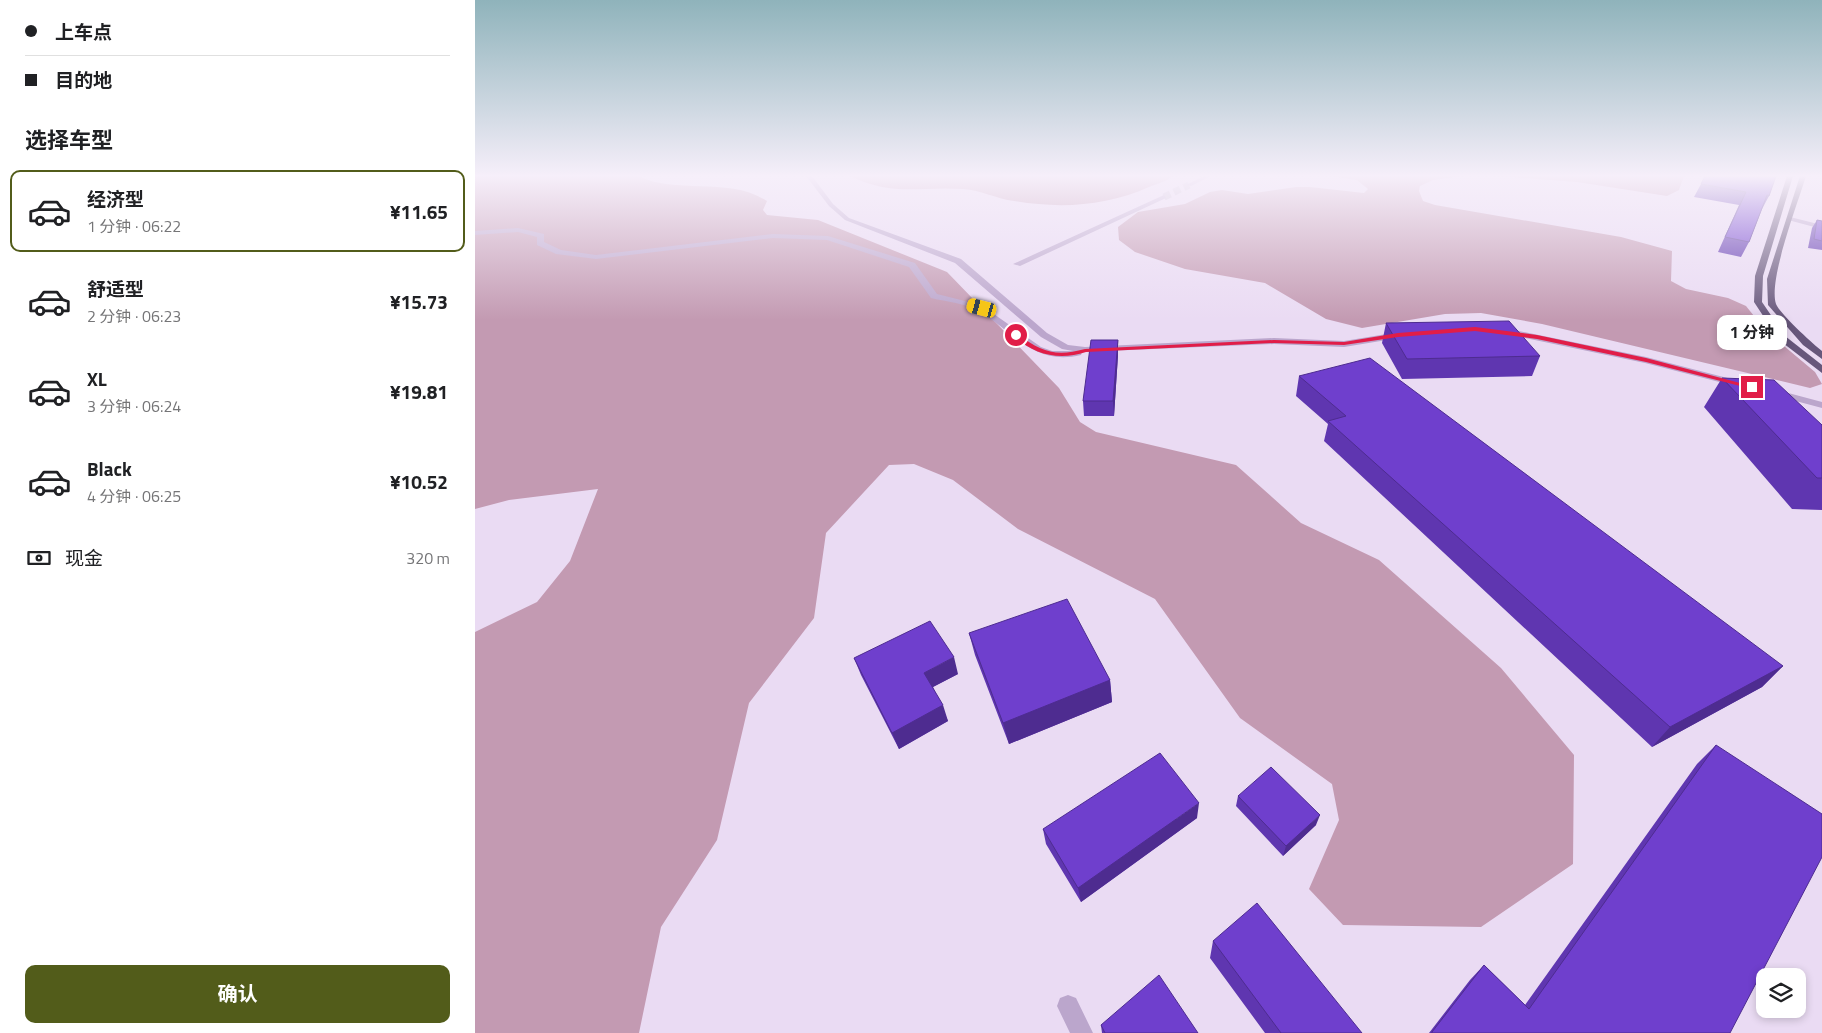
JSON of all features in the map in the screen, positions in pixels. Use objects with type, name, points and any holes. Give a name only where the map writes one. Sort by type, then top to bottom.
[{"type":"main road","points":[[1775,224],[1759,276],[1758,302],[1782,338],[1822,370]]},
{"type":"main road","points":[[1788,224],[1771,279],[1772,305],[1806,343],[1822,356]]},
{"type":"street","points":[[861,224],[958,261],[1044,335],[1065,347],[1085,350],[1274,341],[1344,344],[1407,334]]},
{"type":"street","points":[[1017,264],[1104,224]]},
{"type":"street","points":[[475,233],[517,231],[537,234],[541,236],[540,243],[559,252],[596,257],[773,236],[828,238],[912,264],[934,296],[982,308],[1031,347],[1050,354],[1069,355],[1085,350]]},
{"type":"street","points":[[1493,330],[1537,337],[1637,358],[1748,386]]},
{"type":"street","points":[[1767,391],[1822,405]]},
{"type":"street","points":[[1068,1006],[1082,1033]]},
{"type":"shaded area","points":[[475,224],[828,224],[947,272],[1059,388],[1080,422],[1096,432],[1236,465],[1301,523],[1379,560],[1501,668],[1574,755],[1573,864],[1481,927],[1343,925],[1309,889],[1339,820],[1332,784],[1240,718],[1155,599],[1018,529],[953,480],[914,464],[889,465],[826,533],[814,618],[749,703],[717,840],[661,927],[639,1033],[475,1033],[475,632],[537,602],[570,561],[598,489],[509,500],[475,509]]},
{"type":"shaded area","points":[[1122,224],[1547,224],[1621,237],[1672,251],[1671,281],[1686,289],[1728,298],[1746,306],[1766,331],[1815,372],[1822,384],[1810,388],[1542,324],[1481,313],[1445,314],[1362,328],[1326,319],[1265,283],[1185,269],[1135,252],[1119,240],[1118,227]]},
{"type":"building","points":[[1731,224],[1756,224],[1749,242],[1725,237]]},
{"type":"building","points":[[1816,224],[1822,224],[1822,241],[1814,239]]},
{"type":"building","points":[[1509,321],[1540,356],[1407,359],[1386,323]]},
{"type":"building","points":[[1091,340],[1118,340],[1113,401],[1083,401]]},
{"type":"building","points":[[1370,358],[1783,666],[1670,727],[1328,421],[1346,416],[1299,376]]},
{"type":"building","points":[[1722,378],[1774,380],[1822,425],[1822,478],[1817,478]]},
{"type":"building","points":[[1067,599],[1110,680],[1003,723],[969,633]]},
{"type":"building","points":[[930,621],[954,657],[924,673],[943,705],[892,733],[854,658]]},
{"type":"building","points":[[1716,745],[1822,814],[1822,857],[1764,968],[1756,968],[1756,983],[1730,1033],[1432,1033],[1484,965],[1529,1009]]},
{"type":"building","points":[[1160,753],[1199,803],[1078,888],[1043,829]]},
{"type":"building","points":[[1271,767],[1320,815],[1286,846],[1238,796]]},
{"type":"building","points":[[1257,903],[1362,1033],[1281,1033],[1213,941]]},
{"type":"building","points":[[1159,975],[1198,1033],[1105,1033],[1101,1025]]},
{"type":"route","points":[[1016,335],[1031,347],[1050,354],[1069,355],[1085,350],[1274,341],[1344,344],[1398,335],[1475,329],[1537,337],[1646,360],[1752,387]]}]
